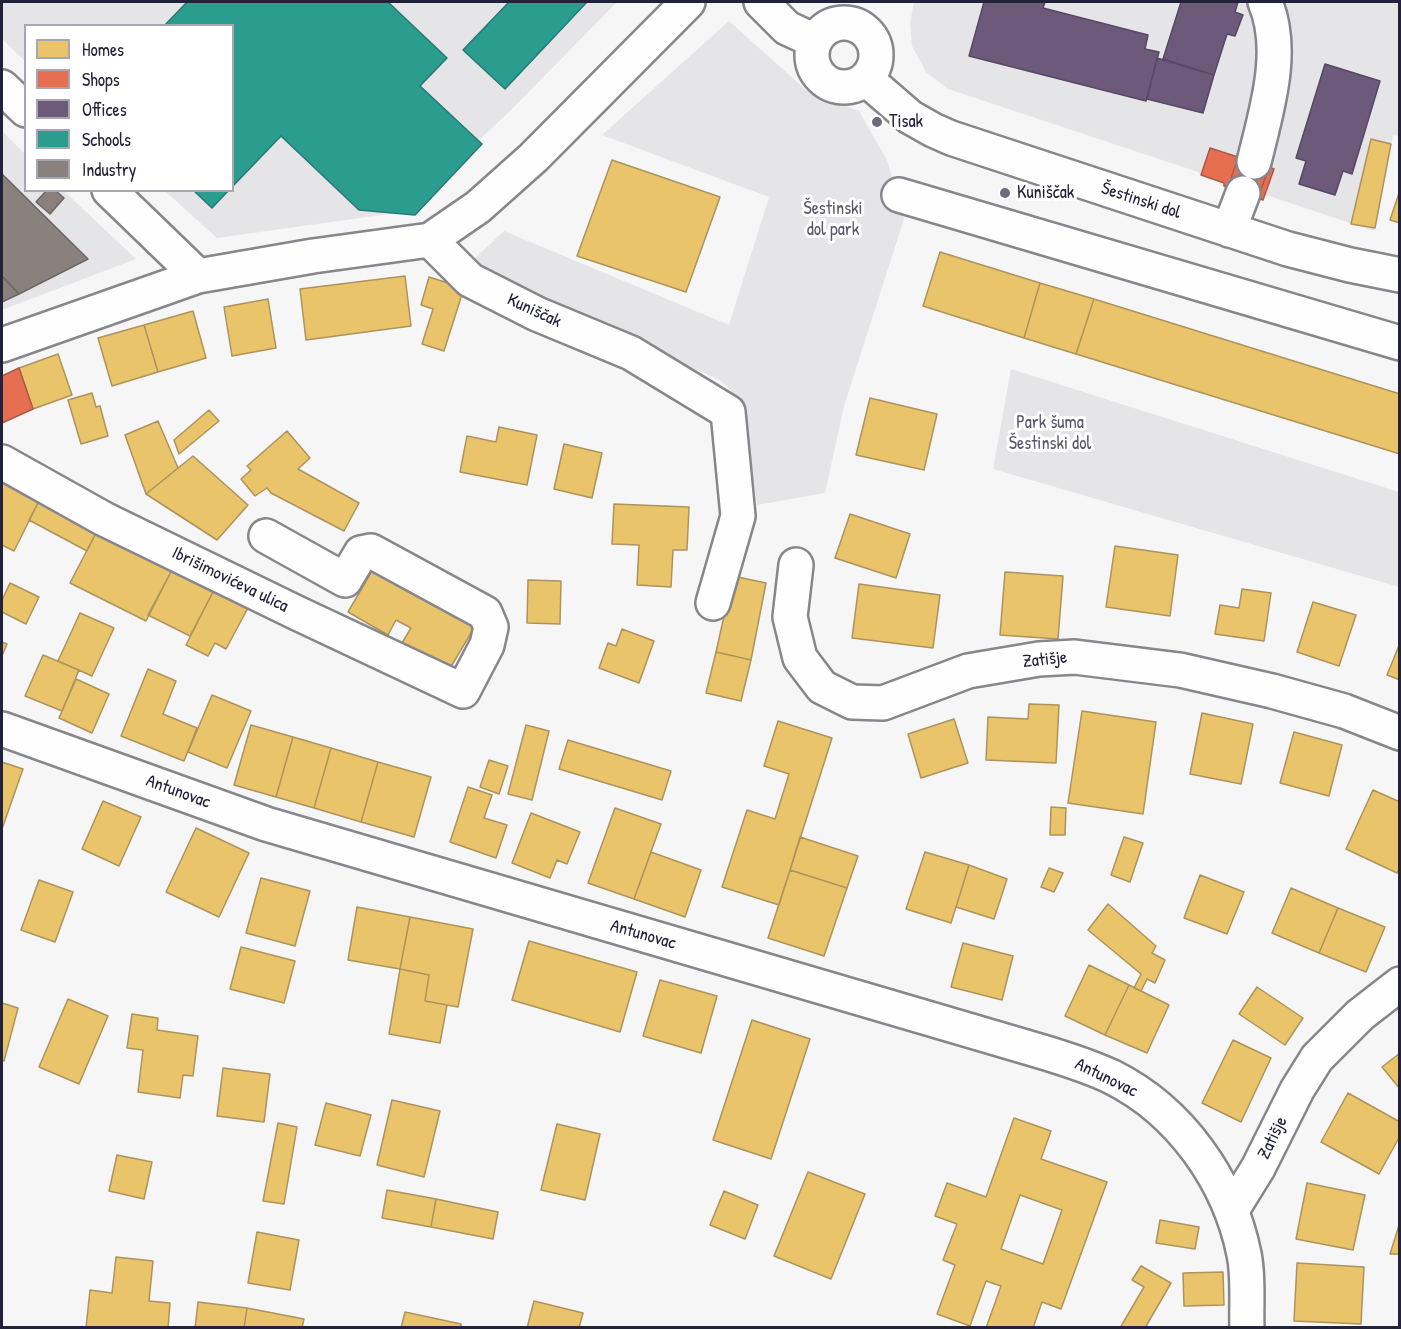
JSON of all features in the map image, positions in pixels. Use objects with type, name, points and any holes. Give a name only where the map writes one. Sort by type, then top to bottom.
[{"type":"street","points":[[2,345],[198,276],[313,256],[430,240],[478,207],[533,158],[688,2]]},
{"type":"street","points":[[761,2],[787,28],[815,41]]},
{"type":"street","points":[[1254,162],[1267,107],[1274,57],[1272,16],[1266,2]]},
{"type":"street","points":[[866,14],[877,52],[873,71],[857,85],[836,86],[825,81],[813,63],[812,52],[815,41],[830,25],[852,23],[866,14]]},
{"type":"street","name":"Šestinski dol","points":[[866,79],[899,109],[933,130],[1001,156],[1298,252],[1400,274]]},
{"type":"street","points":[[2,87],[24,108]]},
{"type":"street","points":[[111,192],[198,276]]},
{"type":"street","points":[[1229,230],[1243,193]]},
{"type":"street","points":[[899,195],[1400,343]]},
{"type":"street","name":"Kuniščak","points":[[430,240],[470,280],[537,314],[631,353],[728,412],[738,516],[713,603]]},
{"type":"street","name":"Ibrišimovićeva ulica","points":[[2,462],[104,519],[463,691],[487,645],[491,627],[485,614],[370,550],[361,553],[345,580],[266,536]]},
{"type":"street","name":"Zatišje","points":[[796,565],[790,617],[800,658],[822,687],[852,702],[883,703],[968,671],[1039,659],[1075,657],[1180,670],[1272,691],[1344,711],[1400,733]]},
{"type":"street","name":"Antunovac","points":[[2,729],[266,824],[1083,1065],[1141,1094],[1178,1126],[1206,1162],[1232,1210]]},
{"type":"street","name":"Zatišje","points":[[1232,1210],[1258,1168],[1297,1090],[1317,1058],[1360,1015],[1400,984]]},
{"type":"street","points":[[1232,1210],[1245,1256],[1247,1328]]},
{"type":"shaded area","points":[[2,2],[617,2],[511,110],[403,212],[217,238],[166,192],[234,192],[234,24],[24,24],[24,60],[2,39]]},
{"type":"shaded area","points":[[914,2],[1399,2],[1399,136],[1393,135],[1374,231],[1266,195],[1263,200],[1224,186],[1224,183],[1198,172],[948,89],[926,72],[912,46],[910,23]]},
{"type":"shaded area","name":"Šestinski dol park","points":[[729,21],[806,90],[859,111],[887,160],[904,219],[844,406],[825,493],[757,505],[744,404],[720,380],[567,314],[471,262],[504,231],[729,325],[769,197],[602,135]]},
{"type":"shaded area","points":[[2,131],[24,153],[24,192],[65,192],[136,259],[2,310]]},
{"type":"shaded area","name":"Park šuma Šestinski dol","points":[[1011,369],[1399,492],[1399,587],[993,469]]},
{"type":"building: Homes","points":[[1371,139],[1391,144],[1375,228],[1351,224]]},
{"type":"building: Homes","points":[[612,160],[720,197],[686,292],[577,256]]},
{"type":"building: Homes","points":[[1400,190],[1400,223],[1390,220]]},
{"type":"building: Homes","points":[[940,252],[1040,283],[1024,338],[923,306]]},
{"type":"building: Homes","points":[[405,276],[411,326],[306,340],[300,289]]},
{"type":"building: Homes","points":[[429,277],[464,288],[444,351],[422,344],[433,309],[421,305]]},
{"type":"building: Homes","points":[[1040,283],[1094,299],[1076,354],[1024,338]]},
{"type":"building: Homes","points":[[268,299],[276,348],[232,356],[224,307]]},
{"type":"building: Homes","points":[[1094,299],[1400,394],[1400,454],[1076,354]]},
{"type":"building: Homes","points":[[193,311],[206,358],[158,372],[144,325]]},
{"type":"building: Homes","points":[[144,325],[158,372],[112,386],[98,338]]},
{"type":"building: Homes","points":[[58,354],[72,395],[33,409],[19,368]]},
{"type":"building: Homes","points":[[92,393],[96,407],[100,406],[108,436],[81,444],[68,400]]},
{"type":"building: Homes","points":[[870,398],[937,414],[924,470],[856,455]]},
{"type":"building: Homes","points":[[209,410],[219,421],[179,454],[174,440]]},
{"type":"building: Homes","points":[[158,421],[178,468],[146,494],[125,435]]},
{"type":"building: Homes","points":[[499,427],[537,435],[527,485],[460,472],[467,436],[496,442]]},
{"type":"building: Homes","points":[[287,431],[310,458],[298,469],[359,503],[344,531],[271,493],[267,488],[255,496],[241,479],[251,470],[247,466]]},
{"type":"building: Homes","points":[[564,444],[602,453],[592,498],[554,489]]},
{"type":"building: Homes","points":[[193,456],[248,505],[217,540],[146,494]]},
{"type":"building: Homes","points":[[6,476],[41,497],[14,551],[2,545],[2,485]]},
{"type":"building: Homes","points":[[41,497],[98,529],[87,551],[29,520]]},
{"type":"building: Homes","points":[[614,504],[689,507],[687,550],[673,550],[671,587],[637,585],[639,545],[612,544]]},
{"type":"building: Homes","points":[[850,514],[910,534],[896,578],[835,558]]},
{"type":"building: Homes","points":[[98,529],[174,566],[146,621],[70,583]]},
{"type":"building: Homes","points":[[1115,546],[1178,555],[1170,616],[1106,607]]},
{"type":"building: Homes","points":[[376,564],[477,623],[446,675],[399,648],[411,628],[396,620],[388,635],[348,612]]},
{"type":"building: Homes","points":[[174,566],[215,588],[190,636],[148,615]]},
{"type":"building: Homes","points":[[1005,572],[1063,576],[1058,639],[1000,635]]},
{"type":"building: Homes","points":[[733,576],[766,583],[751,660],[716,652]]},
{"type":"building: Homes","points":[[528,580],[561,581],[560,624],[527,623]]},
{"type":"building: Homes","points":[[10,583],[39,597],[26,624],[2,612],[2,600]]},
{"type":"building: Homes","points":[[859,584],[940,595],[933,648],[852,638]]},
{"type":"building: Homes","points":[[215,588],[249,606],[226,649],[215,643],[208,656],[186,645]]},
{"type":"building: Homes","points":[[1242,589],[1271,593],[1264,641],[1215,634],[1220,605],[1239,608]]},
{"type":"building: Homes","points":[[1313,602],[1356,615],[1339,666],[1297,652]]},
{"type":"building: Homes","points":[[80,613],[114,628],[92,676],[58,661]]},
{"type":"building: Homes","points":[[622,629],[654,641],[639,683],[599,668],[608,643],[616,646]]},
{"type":"building: Homes","points":[[2,642],[7,644],[2,656]]},
{"type":"building: Homes","points":[[1400,643],[1400,680],[1387,675]]},
{"type":"building: Homes","points":[[716,652],[751,660],[741,701],[706,693]]},
{"type":"building: Homes","points":[[43,655],[79,670],[62,711],[25,696]]},
{"type":"building: Homes","points":[[148,669],[176,681],[163,714],[197,728],[184,761],[121,736]]},
{"type":"building: Homes","points":[[76,679],[109,694],[92,733],[59,718]]},
{"type":"building: Homes","points":[[212,695],[251,711],[227,768],[188,752]]},
{"type":"building: Homes","points":[[1029,704],[1059,705],[1056,763],[986,760],[988,717],[1028,719]]},
{"type":"building: Homes","points":[[1082,711],[1156,722],[1143,814],[1068,803]]},
{"type":"building: Homes","points":[[1202,713],[1253,724],[1241,784],[1190,774]]},
{"type":"building: Homes","points":[[954,719],[968,763],[921,778],[908,734]]},
{"type":"building: Homes","points":[[778,721],[832,738],[779,905],[722,887],[747,810],[775,819],[789,774],[764,766]]},
{"type":"building: Homes","points":[[251,725],[293,737],[276,797],[234,785]]},
{"type":"building: Homes","points":[[526,725],[549,731],[532,800],[508,794]]},
{"type":"building: Homes","points":[[1294,732],[1342,745],[1329,796],[1280,783]]},
{"type":"building: Homes","points":[[293,737],[331,748],[314,808],[276,797]]},
{"type":"building: Homes","points":[[568,740],[671,771],[662,800],[559,769]]},
{"type":"building: Homes","points":[[331,748],[378,762],[361,822],[314,808]]},
{"type":"building: Homes","points":[[489,760],[508,766],[499,794],[480,787]]},
{"type":"building: Homes","points":[[2,762],[23,769],[2,829]]},
{"type":"building: Homes","points":[[378,762],[431,777],[414,837],[361,822]]},
{"type":"building: Homes","points":[[468,787],[492,795],[484,818],[507,825],[496,858],[450,842]]},
{"type":"building: Homes","points":[[1373,790],[1400,802],[1400,868],[1397,873],[1346,849]]},
{"type":"building: Homes","points":[[103,801],[141,817],[119,866],[82,849]]},
{"type":"building: Homes","points":[[1051,807],[1066,808],[1065,835],[1050,835]]},
{"type":"building: Homes","points":[[615,808],[661,824],[634,899],[588,883]]},
{"type":"building: Homes","points":[[531,813],[580,832],[567,864],[557,860],[550,878],[512,863]]},
{"type":"building: Homes","points":[[196,828],[249,853],[219,917],[166,892]]},
{"type":"building: Homes","points":[[800,837],[858,856],[847,888],[790,870]]},
{"type":"building: Homes","points":[[1124,837],[1143,843],[1130,882],[1111,875]]},
{"type":"building: Homes","points":[[651,852],[701,870],[685,917],[634,899]]},
{"type":"building: Homes","points":[[925,852],[969,865],[951,923],[906,909]]},
{"type":"building: Homes","points":[[969,865],[1007,879],[994,919],[956,907]]},
{"type":"building: Homes","points":[[1049,868],[1063,873],[1054,892],[1041,887]]},
{"type":"building: Homes","points":[[790,870],[847,888],[824,956],[768,938]]},
{"type":"building: Homes","points":[[1200,875],[1244,892],[1227,934],[1184,918]]},
{"type":"building: Homes","points":[[261,878],[310,891],[295,946],[246,933]]},
{"type":"building: Homes","points":[[39,880],[73,892],[55,942],[21,930]]},
{"type":"building: Homes","points":[[1291,888],[1338,908],[1319,953],[1272,933]]},
{"type":"building: Homes","points":[[1108,904],[1156,946],[1152,953],[1165,960],[1155,983],[1147,979],[1141,991],[1134,988],[1141,974],[1088,930]]},
{"type":"building: Homes","points":[[357,907],[410,917],[400,969],[348,960]]},
{"type":"building: Homes","points":[[1338,908],[1385,927],[1366,972],[1319,953]]},
{"type":"building: Homes","points":[[410,917],[473,929],[458,1007],[425,1001],[429,975],[400,969]]},
{"type":"building: Homes","points":[[529,941],[637,972],[620,1032],[512,1000]]},
{"type":"building: Homes","points":[[963,943],[1013,956],[1002,1000],[951,987]]},
{"type":"building: Homes","points":[[241,947],[295,961],[284,1003],[230,989]]},
{"type":"building: Homes","points":[[1089,965],[1129,985],[1105,1035],[1065,1016]]},
{"type":"building: Homes","points":[[400,969],[429,975],[425,1001],[447,1005],[440,1043],[389,1034]]},
{"type":"building: Homes","points":[[660,980],[717,996],[701,1053],[643,1036]]},
{"type":"building: Homes","points":[[1129,985],[1169,1005],[1147,1053],[1105,1035]]},
{"type":"building: Homes","points":[[1257,987],[1303,1018],[1285,1045],[1239,1014]]},
{"type":"building: Homes","points":[[68,999],[108,1016],[79,1084],[39,1067]]},
{"type":"building: Homes","points":[[2,1003],[18,1008],[4,1061],[2,1060]]},
{"type":"building: Homes","points":[[132,1014],[158,1018],[157,1030],[198,1036],[193,1076],[183,1075],[180,1098],[138,1092],[143,1050],[127,1048]]},
{"type":"building: Homes","points":[[752,1020],[810,1039],[771,1159],[713,1140]]},
{"type":"building: Homes","points":[[1233,1040],[1271,1058],[1241,1122],[1202,1103]]},
{"type":"building: Homes","points":[[1400,1053],[1400,1089],[1382,1067]]},
{"type":"building: Homes","points":[[223,1068],[270,1074],[264,1122],[217,1116]]},
{"type":"building: Homes","points":[[1348,1093],[1400,1122],[1400,1136],[1379,1174],[1321,1142]]},
{"type":"building: Homes","points":[[392,1100],[440,1111],[424,1177],[377,1165]]},
{"type":"building: Homes","points":[[326,1103],[371,1115],[360,1156],[315,1145]]},
{"type":"building: Homes","points":[[1014,1118],[1051,1131],[1041,1159],[1107,1182],[1061,1309],[1042,1302],[1033,1328],[986,1328],[1001,1286],[986,1281],[970,1326],[937,1314],[955,1265],[943,1260],[957,1224],[935,1216],[947,1183],[986,1197]],"holes":[[[1020,1195],[1062,1210],[1043,1264],[1001,1249]]]},
{"type":"building: Homes","points":[[278,1123],[297,1127],[284,1204],[263,1201]]},
{"type":"building: Homes","points":[[557,1124],[600,1134],[585,1200],[541,1190]]},
{"type":"building: Homes","points":[[117,1155],[152,1162],[144,1199],[109,1191]]},
{"type":"building: Homes","points":[[808,1172],[865,1194],[831,1279],[774,1256]]},
{"type":"building: Homes","points":[[1307,1183],[1365,1195],[1353,1250],[1296,1239]]},
{"type":"building: Homes","points":[[387,1190],[436,1199],[431,1227],[382,1218]]},
{"type":"building: Homes","points":[[724,1191],[758,1205],[745,1239],[710,1225]]},
{"type":"building: Homes","points":[[436,1199],[498,1212],[493,1239],[431,1227]]},
{"type":"building: Homes","points":[[1160,1220],[1199,1227],[1195,1249],[1156,1243]]},
{"type":"building: Homes","points":[[1400,1222],[1400,1254],[1390,1254]]},
{"type":"building: Homes","points":[[257,1232],[299,1240],[290,1290],[248,1283]]},
{"type":"building: Homes","points":[[116,1257],[153,1261],[149,1301],[170,1303],[168,1328],[86,1328],[90,1290],[112,1293]]},
{"type":"building: Homes","points":[[1297,1263],[1364,1267],[1361,1324],[1294,1321]]},
{"type":"building: Homes","points":[[1141,1266],[1171,1283],[1145,1328],[1120,1328],[1144,1287],[1132,1280]]},
{"type":"building: Homes","points":[[1223,1272],[1224,1305],[1184,1306],[1183,1273]]},
{"type":"building: Homes","points":[[534,1301],[583,1313],[579,1328],[527,1328]]},
{"type":"building: Homes","points":[[198,1302],[247,1308],[244,1328],[195,1328]]},
{"type":"building: Homes","points":[[247,1308],[304,1319],[302,1328],[244,1328]]},
{"type":"building: Homes","points":[[405,1312],[461,1324],[461,1328],[401,1328]]},
{"type":"building: Shops","points":[[1210,148],[1238,157],[1228,188],[1224,186],[1224,183],[1201,175]]},
{"type":"building: Shops","points":[[1238,157],[1269,167],[1258,198],[1228,188]]},
{"type":"building: Shops","points":[[1269,167],[1274,169],[1263,200],[1258,198]]},
{"type":"building: Shops","points":[[19,368],[33,409],[2,423],[2,376]]},
{"type":"building: Offices","points":[[984,2],[1045,2],[1043,8],[1148,35],[1145,49],[1159,52],[1146,101],[969,56]]},
{"type":"building: Offices","points":[[1181,2],[1238,2],[1235,12],[1243,15],[1235,36],[1227,34],[1214,75],[1163,59]]},
{"type":"building: Offices","points":[[1157,58],[1214,75],[1203,113],[1147,99]]},
{"type":"building: Offices","points":[[1325,64],[1380,81],[1352,174],[1343,171],[1335,195],[1299,184],[1306,161],[1296,158]]},
{"type":"building: Schools","points":[[187,2],[388,2],[447,58],[420,86],[482,144],[415,215],[359,210],[281,136],[234,185],[234,24],[166,24]]},
{"type":"building: Schools","points":[[509,2],[587,2],[505,89],[463,50]]},
{"type":"building: Schools","points":[[195,192],[227,192],[212,208]]},
{"type":"building: Industry","points":[[2,174],[88,259],[19,294],[2,276]]},
{"type":"building: Industry","points":[[45,192],[57,192],[64,198],[50,214],[36,202]]},
{"type":"building: Industry","points":[[2,276],[19,294],[2,302]]},
{"type":"place","name":"Tisak","points":[[877,122]]},
{"type":"place","name":"Kuniščak","points":[[1005,193]]}]
